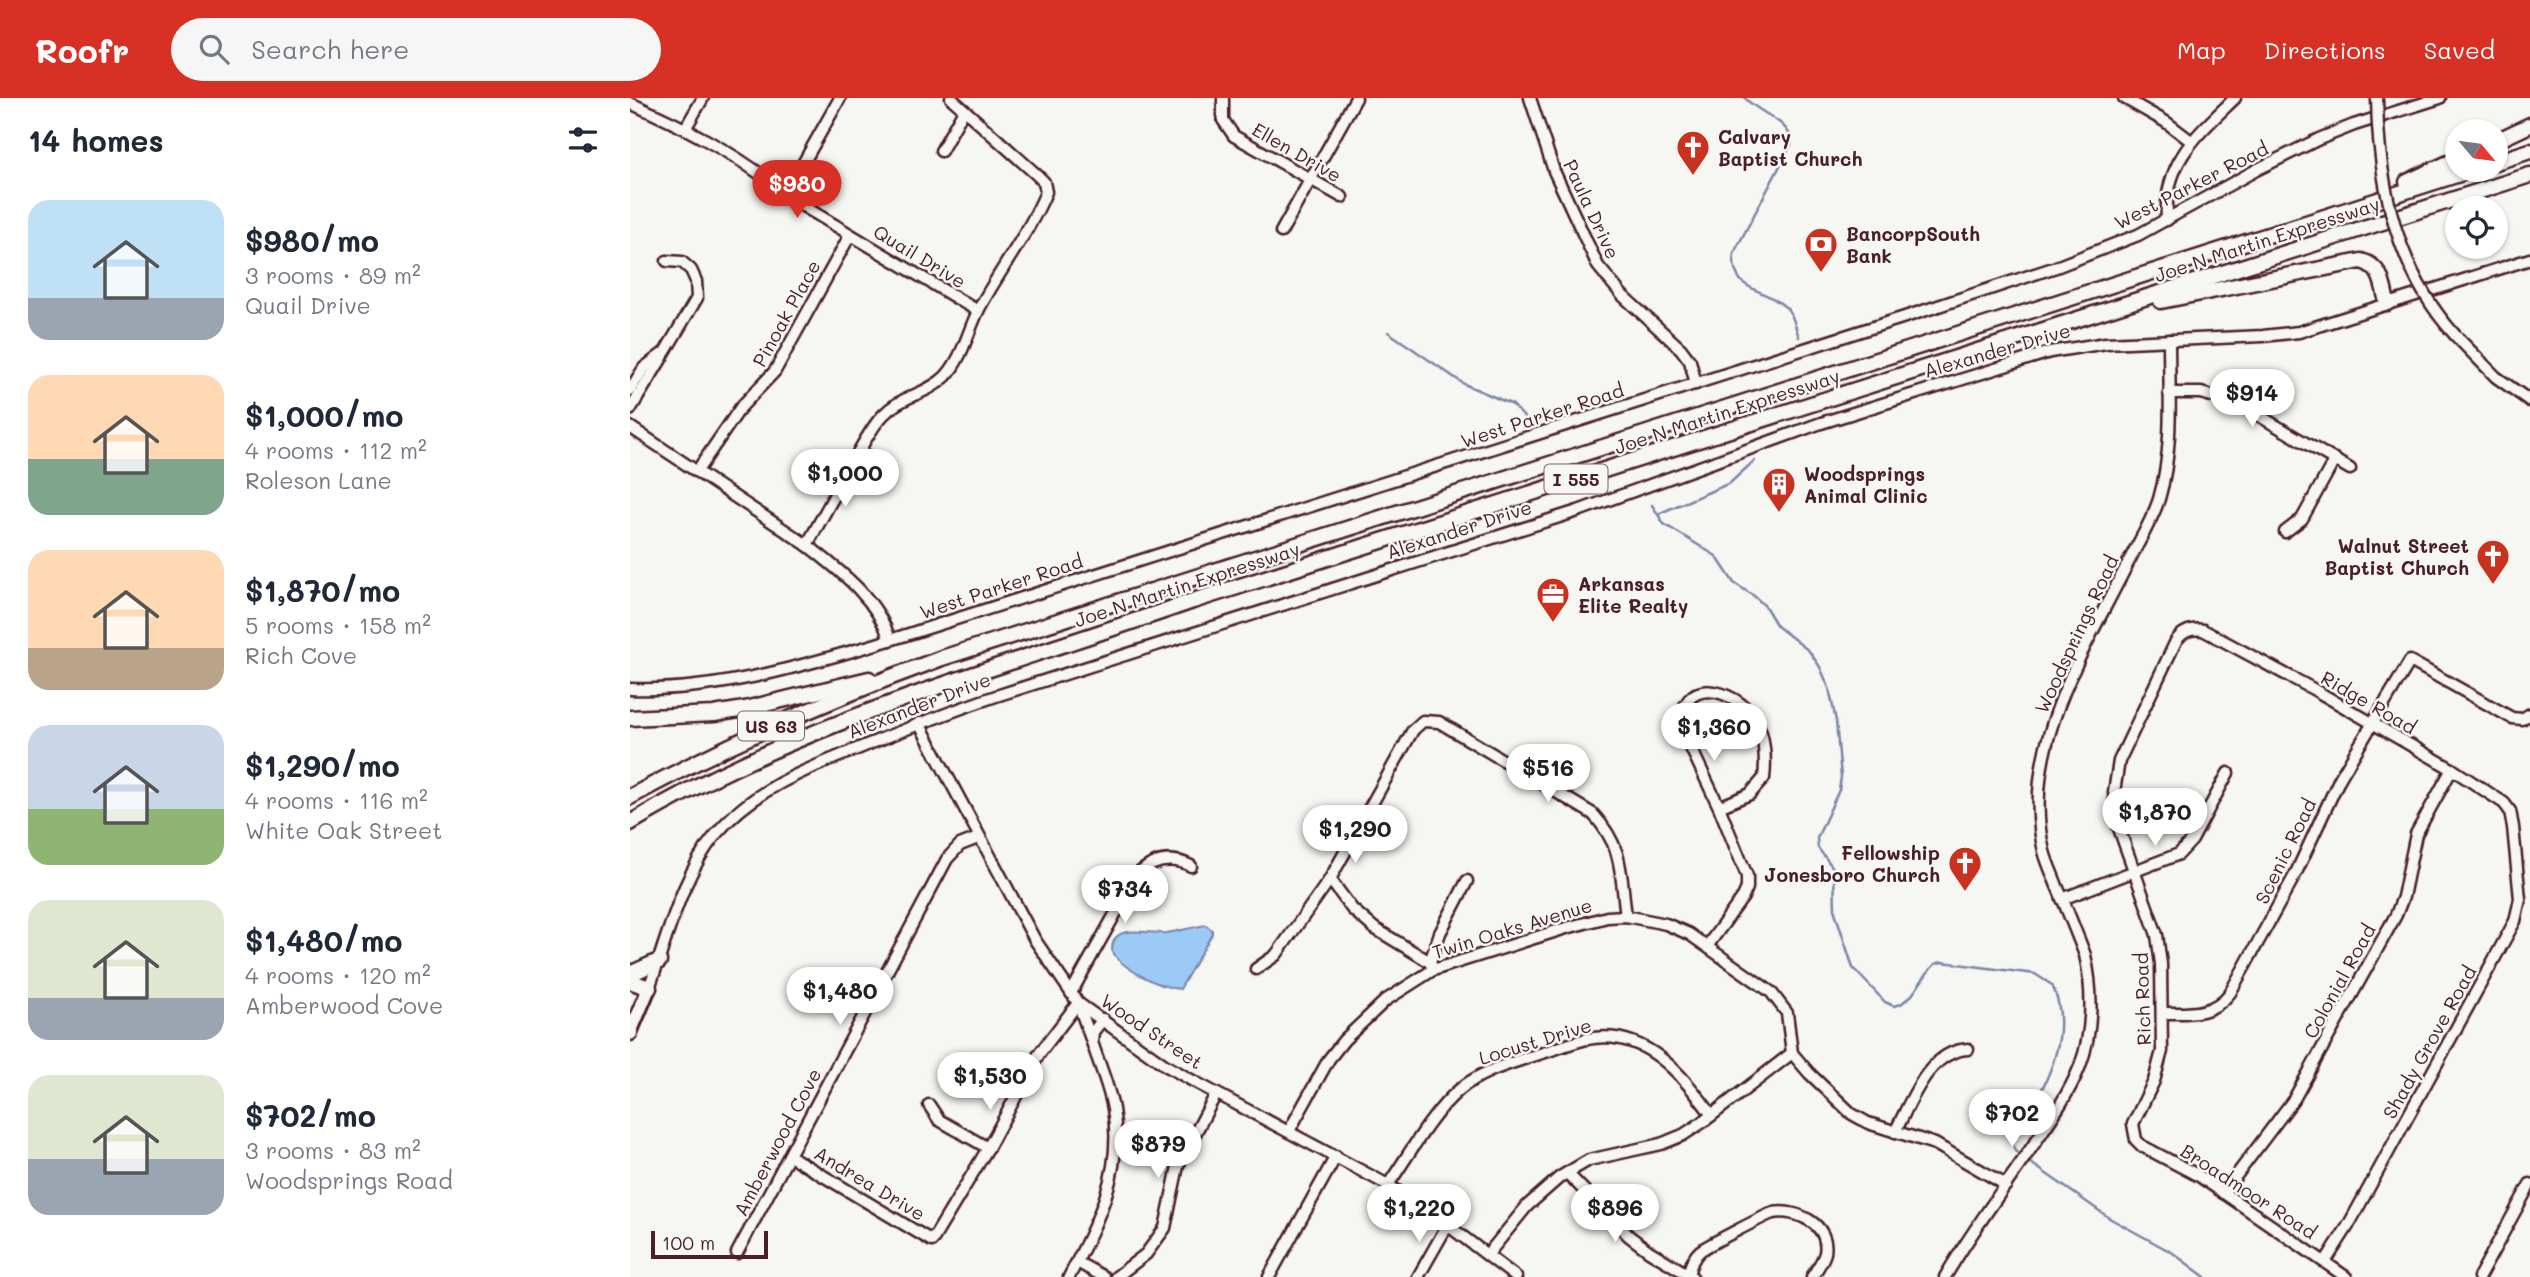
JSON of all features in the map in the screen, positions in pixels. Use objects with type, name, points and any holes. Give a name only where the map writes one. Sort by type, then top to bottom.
[{"type":"highway","points":[[2508,135],[2530,125]]},
{"type":"highway","points":[[2508,158],[2530,151]]},
{"type":"highway","points":[[2353,207],[2445,165]]},
{"type":"highway","name":"Joe N Martin Expressway","points":[[632,823],[720,776],[792,744],[878,707],[960,678],[1193,601],[2530,175]]},
{"type":"highway","name":"Joe N Martin Expressway","points":[[630,797],[731,744],[793,716],[918,667],[1000,639],[2445,178]]},
{"type":"highway","points":[[2091,315],[2353,262],[2367,263],[2379,273],[2387,303]]},
{"type":"highway","name":"US 63","points":[[630,718],[702,715],[745,709],[918,667]]},
{"type":"highway","points":[[630,974],[659,961]]},
{"type":"highway","points":[[630,981],[647,993]]},
{"type":"highway","points":[[630,992],[647,993]]},
{"type":"main road","name":"Alexander Drive","points":[[630,1033],[647,993]]},
{"type":"street","points":[[685,129],[703,98]]},
{"type":"street","points":[[787,192],[840,98]]},
{"type":"street","points":[[807,545],[876,421],[884,413],[943,379],[957,361],[978,311],[1046,192],[1044,182],[951,98]]},
{"type":"street","name":"Ellen Drive","points":[[1223,98],[1223,120],[1234,136],[1342,197]]},
{"type":"street","points":[[1281,232],[1356,98]]},
{"type":"street","name":"Paula Drive","points":[[1530,98],[1554,171],[1591,255],[1609,281],[1681,349],[1689,361],[1696,384]]},
{"type":"street","points":[[2124,98],[2166,122],[2191,141]]},
{"type":"street","points":[[2167,220],[2166,200],[2173,173],[2191,141],[2235,98]]},
{"type":"street","points":[[2377,98],[2382,178],[2400,243],[2419,283],[2455,335],[2496,377],[2530,401]]},
{"type":"street","name":"West Parker Road","points":[[630,689],[746,679],[784,671],[890,640],[2056,267],[2138,235],[2319,139],[2440,98]]},
{"type":"street","name":"Quail Drive","points":[[630,103],[685,129],[747,164],[787,192],[793,200],[978,311]]},
{"type":"street","points":[[941,151],[964,110]]},
{"type":"street","name":"Pinoak Place","points":[[697,471],[741,407],[775,371],[850,235]]},
{"type":"street","name":"Alexander Drive","points":[[647,993],[691,874],[716,834],[735,814],[776,784],[919,723],[1578,510],[1821,423],[2050,352],[2093,344],[2263,336],[2299,331],[2530,259]]},
{"type":"street","points":[[630,410],[693,307],[698,290],[691,270],[682,262],[667,261]]},
{"type":"street","name":"Woodsprings Road","points":[[1945,1277],[2062,1102],[2080,1066],[2085,1047],[2091,999],[2084,956],[2044,852],[2039,817],[2039,783],[2049,734],[2074,673],[2159,500],[2169,432],[2169,340]]},
{"type":"street","points":[[630,390],[644,368],[665,352]]},
{"type":"street","points":[[2169,393],[2202,393],[2226,398],[2350,469]]},
{"type":"street","points":[[630,426],[807,545],[846,577],[883,621],[890,640]]},
{"type":"street","points":[[859,451],[878,462]]},
{"type":"street","points":[[2285,532],[2302,519],[2335,459]]},
{"type":"street","name":"Ridge Road","points":[[2189,631],[2203,630],[2249,653],[2452,769],[2504,803],[2510,811],[2513,827]]},
{"type":"street","name":"Rich Road","points":[[2135,1135],[2134,1122],[2154,1081],[2161,1059],[2161,964],[2157,935],[2116,820],[2115,777],[2122,753],[2176,641],[2189,631]]},
{"type":"street","name":"Scenic Road","points":[[2163,1013],[2206,1012],[2217,1006],[2230,993],[2295,875],[2340,778],[2410,661],[2512,718],[2522,719],[2530,714]]},
{"type":"street","points":[[1708,945],[1739,903],[1746,888],[1747,876],[1719,807],[1682,729],[1681,716],[1684,706],[1702,690],[1723,694],[1747,709],[1761,731],[1763,778],[1750,794],[1719,807]]},
{"type":"street","points":[[1256,969],[1276,955],[1330,879],[1413,730],[1423,721],[1440,722],[1593,814],[1605,828],[1620,857],[1626,916]]},
{"type":"street","name":"Wood Street","points":[[919,723],[978,838],[1035,940],[1078,1003],[1165,1065],[1388,1185],[1488,1254],[1516,1277]]},
{"type":"street","name":"Colonial Road","points":[[2223,1193],[2294,1099],[2396,915],[2403,897],[2416,834],[2452,769]]},
{"type":"street","points":[[2062,898],[2171,858],[2186,848],[2228,773]]},
{"type":"street","name":"Shady Grove Road","points":[[2325,1262],[2348,1226],[2515,921],[2520,899],[2513,827]]},
{"type":"street","name":"Amberwood Cove","points":[[737,1253],[947,859],[960,845],[978,838]]},
{"type":"street","points":[[1071,993],[1137,875],[1147,866],[1160,861],[1175,860],[1191,866]]},
{"type":"street","points":[[1330,879],[1367,923],[1431,966],[1440,933],[1467,881]]},
{"type":"street","name":"Twin Oaks Avenue","points":[[1289,1131],[1329,1059],[1344,1040],[1387,1000],[1431,966],[1608,917],[1626,916],[1666,924],[1708,945],[1756,979],[1781,1003],[1787,1013],[1792,1053]]},
{"type":"street","points":[[1069,1277],[1101,1211],[1113,1175],[1116,1152],[1113,1106],[1078,1003]]},
{"type":"street","points":[[929,1105],[939,1119],[988,1148],[1039,1054],[1078,1003]]},
{"type":"street","points":[[1092,1042],[1093,1032],[1102,1019]]},
{"type":"street","name":"Locust Drive","points":[[1388,1185],[1442,1108],[1471,1081],[1493,1069],[1587,1039],[1623,1040],[1652,1051],[1678,1072],[1712,1115]]},
{"type":"street","points":[[1895,1132],[1933,1066],[1946,1056],[1968,1049]]},
{"type":"street","points":[[1488,1254],[1527,1206],[1567,1173],[1588,1160],[1670,1141],[1691,1130],[1792,1053],[1852,1114],[1868,1123],[1934,1144],[2006,1185]]},
{"type":"street","points":[[1116,1277],[1146,1254],[1165,1228],[1178,1166],[1216,1094]]},
{"type":"street","name":"Broadmoor Road","points":[[2135,1135],[2142,1146],[2185,1167],[2346,1277]]},
{"type":"street","name":"Andrea Drive","points":[[790,1156],[932,1241],[988,1148]]},
{"type":"street","points":[[1269,1277],[1336,1156]]},
{"type":"street","points":[[1567,1173],[1629,1236],[1690,1276],[1691,1263],[1703,1249],[1766,1215],[1780,1212],[1807,1218],[1821,1231],[1825,1250],[1812,1277]]},
{"type":"street","points":[[2479,1277],[2530,1184]]},
{"type":"street","points":[[1418,1277],[1447,1226]]},
{"type":"street","points":[[1077,1262],[1104,1277]]},
{"type":"water","points":[[1206,925],[1212,930],[1212,934],[1180,989],[1142,976],[1123,964],[1112,950],[1118,935],[1125,932],[1167,933]]},
{"type":"waterway","points":[[1745,98],[1787,130],[1791,145],[1734,253],[1734,266],[1742,282],[1787,309],[1799,337]]},
{"type":"waterway","points":[[1388,332],[1464,384],[1513,405],[1532,426]]},
{"type":"waterway","points":[[1658,514],[1730,483],[1754,461]]},
{"type":"waterway","points":[[1652,505],[1664,524],[1716,556],[1734,583],[1765,606],[1777,626],[1809,651],[1820,667],[1829,688],[1836,721],[1841,777],[1839,790],[1817,838],[1818,848],[1834,869],[1835,912],[1853,968],[1885,1002],[1894,1006],[1912,995],[1935,964],[1942,962],[2035,974],[2052,985],[2059,1006],[2057,1047],[2043,1088],[2013,1144],[2015,1151],[2023,1157]]},
{"type":"waterway","points":[[2028,1161],[2111,1219],[2173,1253],[2205,1277]]},
{"type":"place","name":"Calvary Baptist Church","points":[[1693,177]]},
{"type":"place","name":"BancorpSouth Bank","points":[[1821,274]]},
{"type":"place","name":"Woodsprings Animal Clinic","points":[[1779,514]]},
{"type":"place","name":"Walnut Street Baptist Church","points":[[2493,586]]},
{"type":"place","name":"Arkansas Elite Realty","points":[[1553,624]]},
{"type":"place","name":"Fellowship Jonesboro Church","points":[[1965,893]]}]
